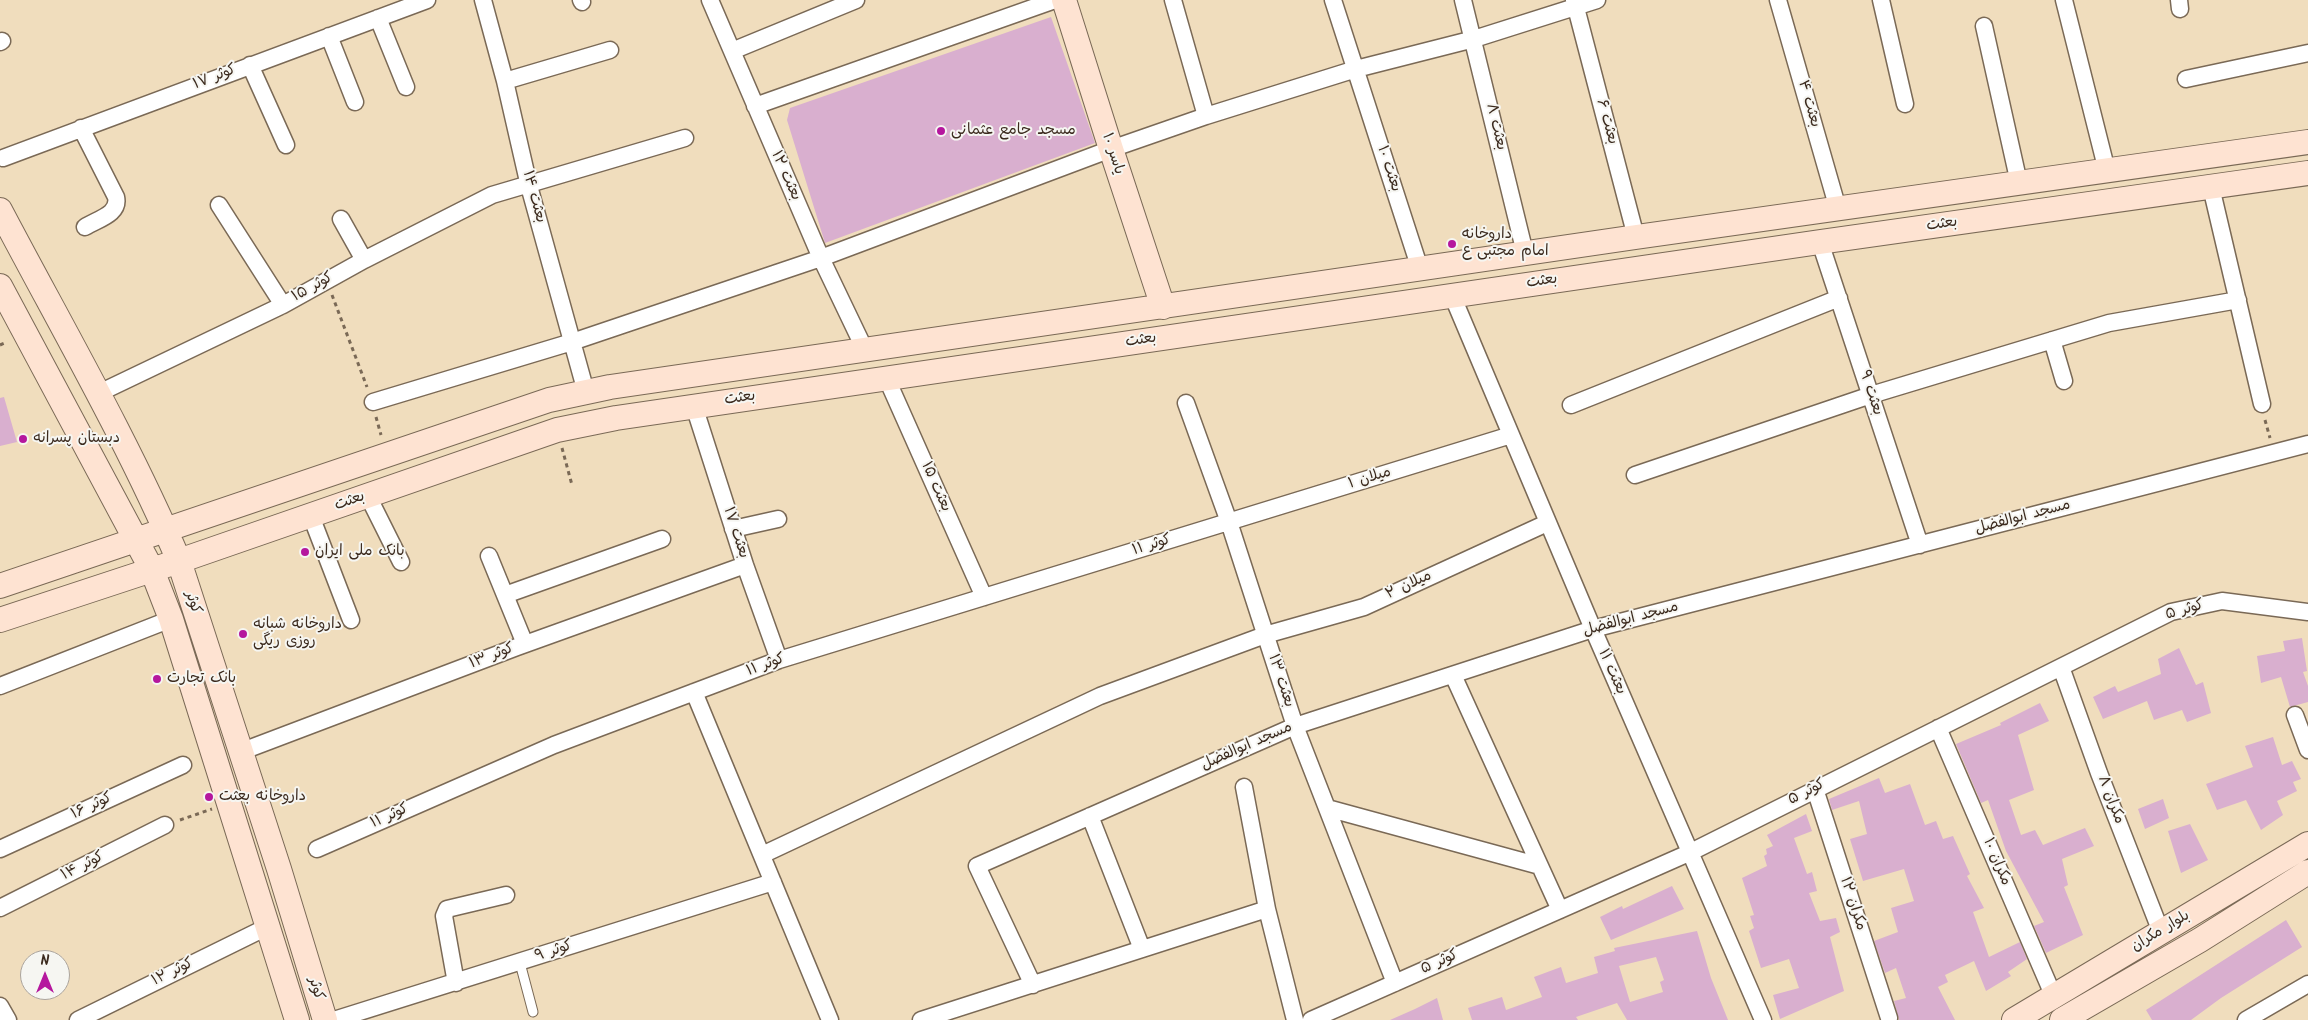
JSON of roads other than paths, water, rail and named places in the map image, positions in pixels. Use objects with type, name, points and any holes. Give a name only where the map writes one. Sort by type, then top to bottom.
[{"type":"main road","name":"یاسر ۱۰","points":[[1064,0],[1110,149],[1163,306]]},
{"type":"main road","name":"بعثت","points":[[0,586],[549,400],[586,392],[803,358],[1525,253],[2308,142]]},
{"type":"main road","name":"بعثت","points":[[0,620],[311,516],[557,430],[616,418],[1452,295],[2308,173]]},
{"type":"main road","points":[[2065,176],[2071,206]]},
{"type":"main road","name":"کوثر","points":[[0,210],[166,529],[179,561],[279,869],[325,1020]]},
{"type":"main road","name":"کوثر","points":[[0,286],[152,570],[171,620],[269,926],[297,1020]]},
{"type":"main road","points":[[803,358],[807,389]]},
{"type":"main road","name":"بلوار مکران","points":[[2014,1020],[2308,844]]},
{"type":"main road","name":"بلوار مکران","points":[[2062,1020],[2142,974],[2308,872]]},
{"type":"main road","points":[[2129,951],[2142,974]]},
{"type":"street","name":"کوثر ۱۷","points":[[3,158],[427,0]]},
{"type":"street","name":"بعثت ۱۴","points":[[483,0],[505,81],[529,186],[586,392]]},
{"type":"street","name":"بعثت ۱۲","points":[[710,0],[821,258],[865,350]]},
{"type":"street","points":[[732,51],[856,0]]},
{"type":"street","points":[[755,106],[1055,0]]},
{"type":"street","points":[[1173,0],[1206,116]]},
{"type":"street","name":"بعثت ۱۰","points":[[1333,0],[1420,269]]},
{"type":"street","name":"بعثت ۸","points":[[1463,0],[1525,253]]},
{"type":"street","points":[[373,402],[572,342],[821,258],[1110,149],[1206,116],[1356,69],[1474,39],[1575,3],[1597,0]]},
{"type":"street","name":"بعثت ۴","points":[[1778,0],[1838,209]]},
{"type":"street","points":[[1881,0],[1905,104]]},
{"type":"street","points":[[2064,0],[2106,171]]},
{"type":"street","name":"بعثت ۶","points":[[1575,3],[1636,237]]},
{"type":"street","points":[[378,18],[406,87]]},
{"type":"street","points":[[1984,26],[2019,183]]},
{"type":"street","points":[[329,36],[355,102]]},
{"type":"street","points":[[505,81],[610,50]]},
{"type":"street","points":[[2186,79],[2308,53]]},
{"type":"street","points":[[250,65],[286,145]]},
{"type":"street","points":[[81,128],[116,196],[117,204],[115,210],[85,227]]},
{"type":"street","name":"کوثر ۱۵","points":[[97,394],[283,305],[364,260],[492,195],[529,186],[685,138]]},
{"type":"street","points":[[2211,187],[2262,404]]},
{"type":"street","points":[[219,205],[283,305]]},
{"type":"street","points":[[341,219],[364,260]]},
{"type":"street","name":"بعثت ۹","points":[[1820,242],[1920,545]]},
{"type":"street","name":"بعثت ۱۱","points":[[1452,295],[1593,630],[1763,1020]]},
{"type":"street","points":[[1571,405],[1839,298]]},
{"type":"street","points":[[1636,475],[1871,395],[2109,323],[2238,300]]},
{"type":"street","points":[[2052,340],[2064,381]]},
{"type":"street","name":"بعثت ۱۵","points":[[886,378],[984,597]]},
{"type":"street","name":"بعثت ۱۳","points":[[1186,403],[1229,522],[1295,726],[1395,983]]},
{"type":"street","name":"بعثت ۱۷","points":[[694,406],[733,529],[778,660]]},
{"type":"street","name":"میلان ۱","points":[[1229,522],[1510,435]]},
{"type":"street","name":"مسجد ابوالفضل","points":[[1033,985],[977,866],[1295,726],[1593,630],[2308,444]]},
{"type":"street","points":[[368,496],[401,562]]},
{"type":"street","points":[[311,516],[351,620]]},
{"type":"street","points":[[733,529],[778,519]]},
{"type":"street","name":"کوثر ۱۱","points":[[317,849],[554,745],[778,660],[1229,522]]},
{"type":"street","name":"میلان ۲","points":[[762,855],[1100,696],[1265,635],[1364,607],[1548,523]]},
{"type":"street","points":[[505,595],[662,539]]},
{"type":"street","points":[[489,556],[525,644]]},
{"type":"street","name":"کوثر ۱۳","points":[[240,752],[525,644],[745,565]]},
{"type":"street","name":"کوثر ۵","points":[[1311,1020],[1691,852],[2171,612],[2222,601],[2308,612]]},
{"type":"street","points":[[0,686],[171,620]]},
{"type":"street","name":"مکران ۸","points":[[2061,667],[2099,773],[2161,932]]},
{"type":"street","points":[[1453,675],[1560,910]]},
{"type":"street","points":[[694,692],[830,1020]]},
{"type":"street","points":[[2295,715],[2308,750]]},
{"type":"street","name":"مکران ۱۰","points":[[1938,728],[2054,997]]},
{"type":"street","name":"کوثر ۱۶","points":[[0,849],[183,765]]},
{"type":"street","points":[[1244,787],[1267,909],[1295,1020]]},
{"type":"street","name":"مکران ۱۲","points":[[1814,789],[1889,1018]]},
{"type":"street","points":[[1327,808],[1540,866]]},
{"type":"street","points":[[1090,816],[1142,950]]},
{"type":"street","name":"کوثر ۱۴","points":[[0,908],[165,825]]},
{"type":"street","name":"کوثر ۹","points":[[334,1020],[773,882]]},
{"type":"street","points":[[456,983],[444,916],[447,909],[506,895]]},
{"type":"street","points":[[920,1020],[1267,909]]},
{"type":"street","name":"کوثر ۱۲","points":[[78,1020],[269,926]]},
{"type":"street","points":[[2246,1020],[2308,984]]},
{"type":"street","points":[[0,1006],[8,1020]]},
{"type":"lane","points":[[520,963],[533,1012]]},
{"type":"place","name":"مسجد جامع عثمانی","points":[[941,131]]},
{"type":"place","name":"داروخانه امام مجتبی ع","points":[[1452,244]]},
{"type":"place","name":"دبستان پسرانه","points":[[23,439]]},
{"type":"place","name":"بانک ملی ایران","points":[[305,552]]},
{"type":"place","name":"داروخانه شبانه روزی ریگی","points":[[243,634]]},
{"type":"place","name":"بانک تجارت","points":[[157,679]]},
{"type":"place","name":"داروخانه بعثت","points":[[209,797]]}]
